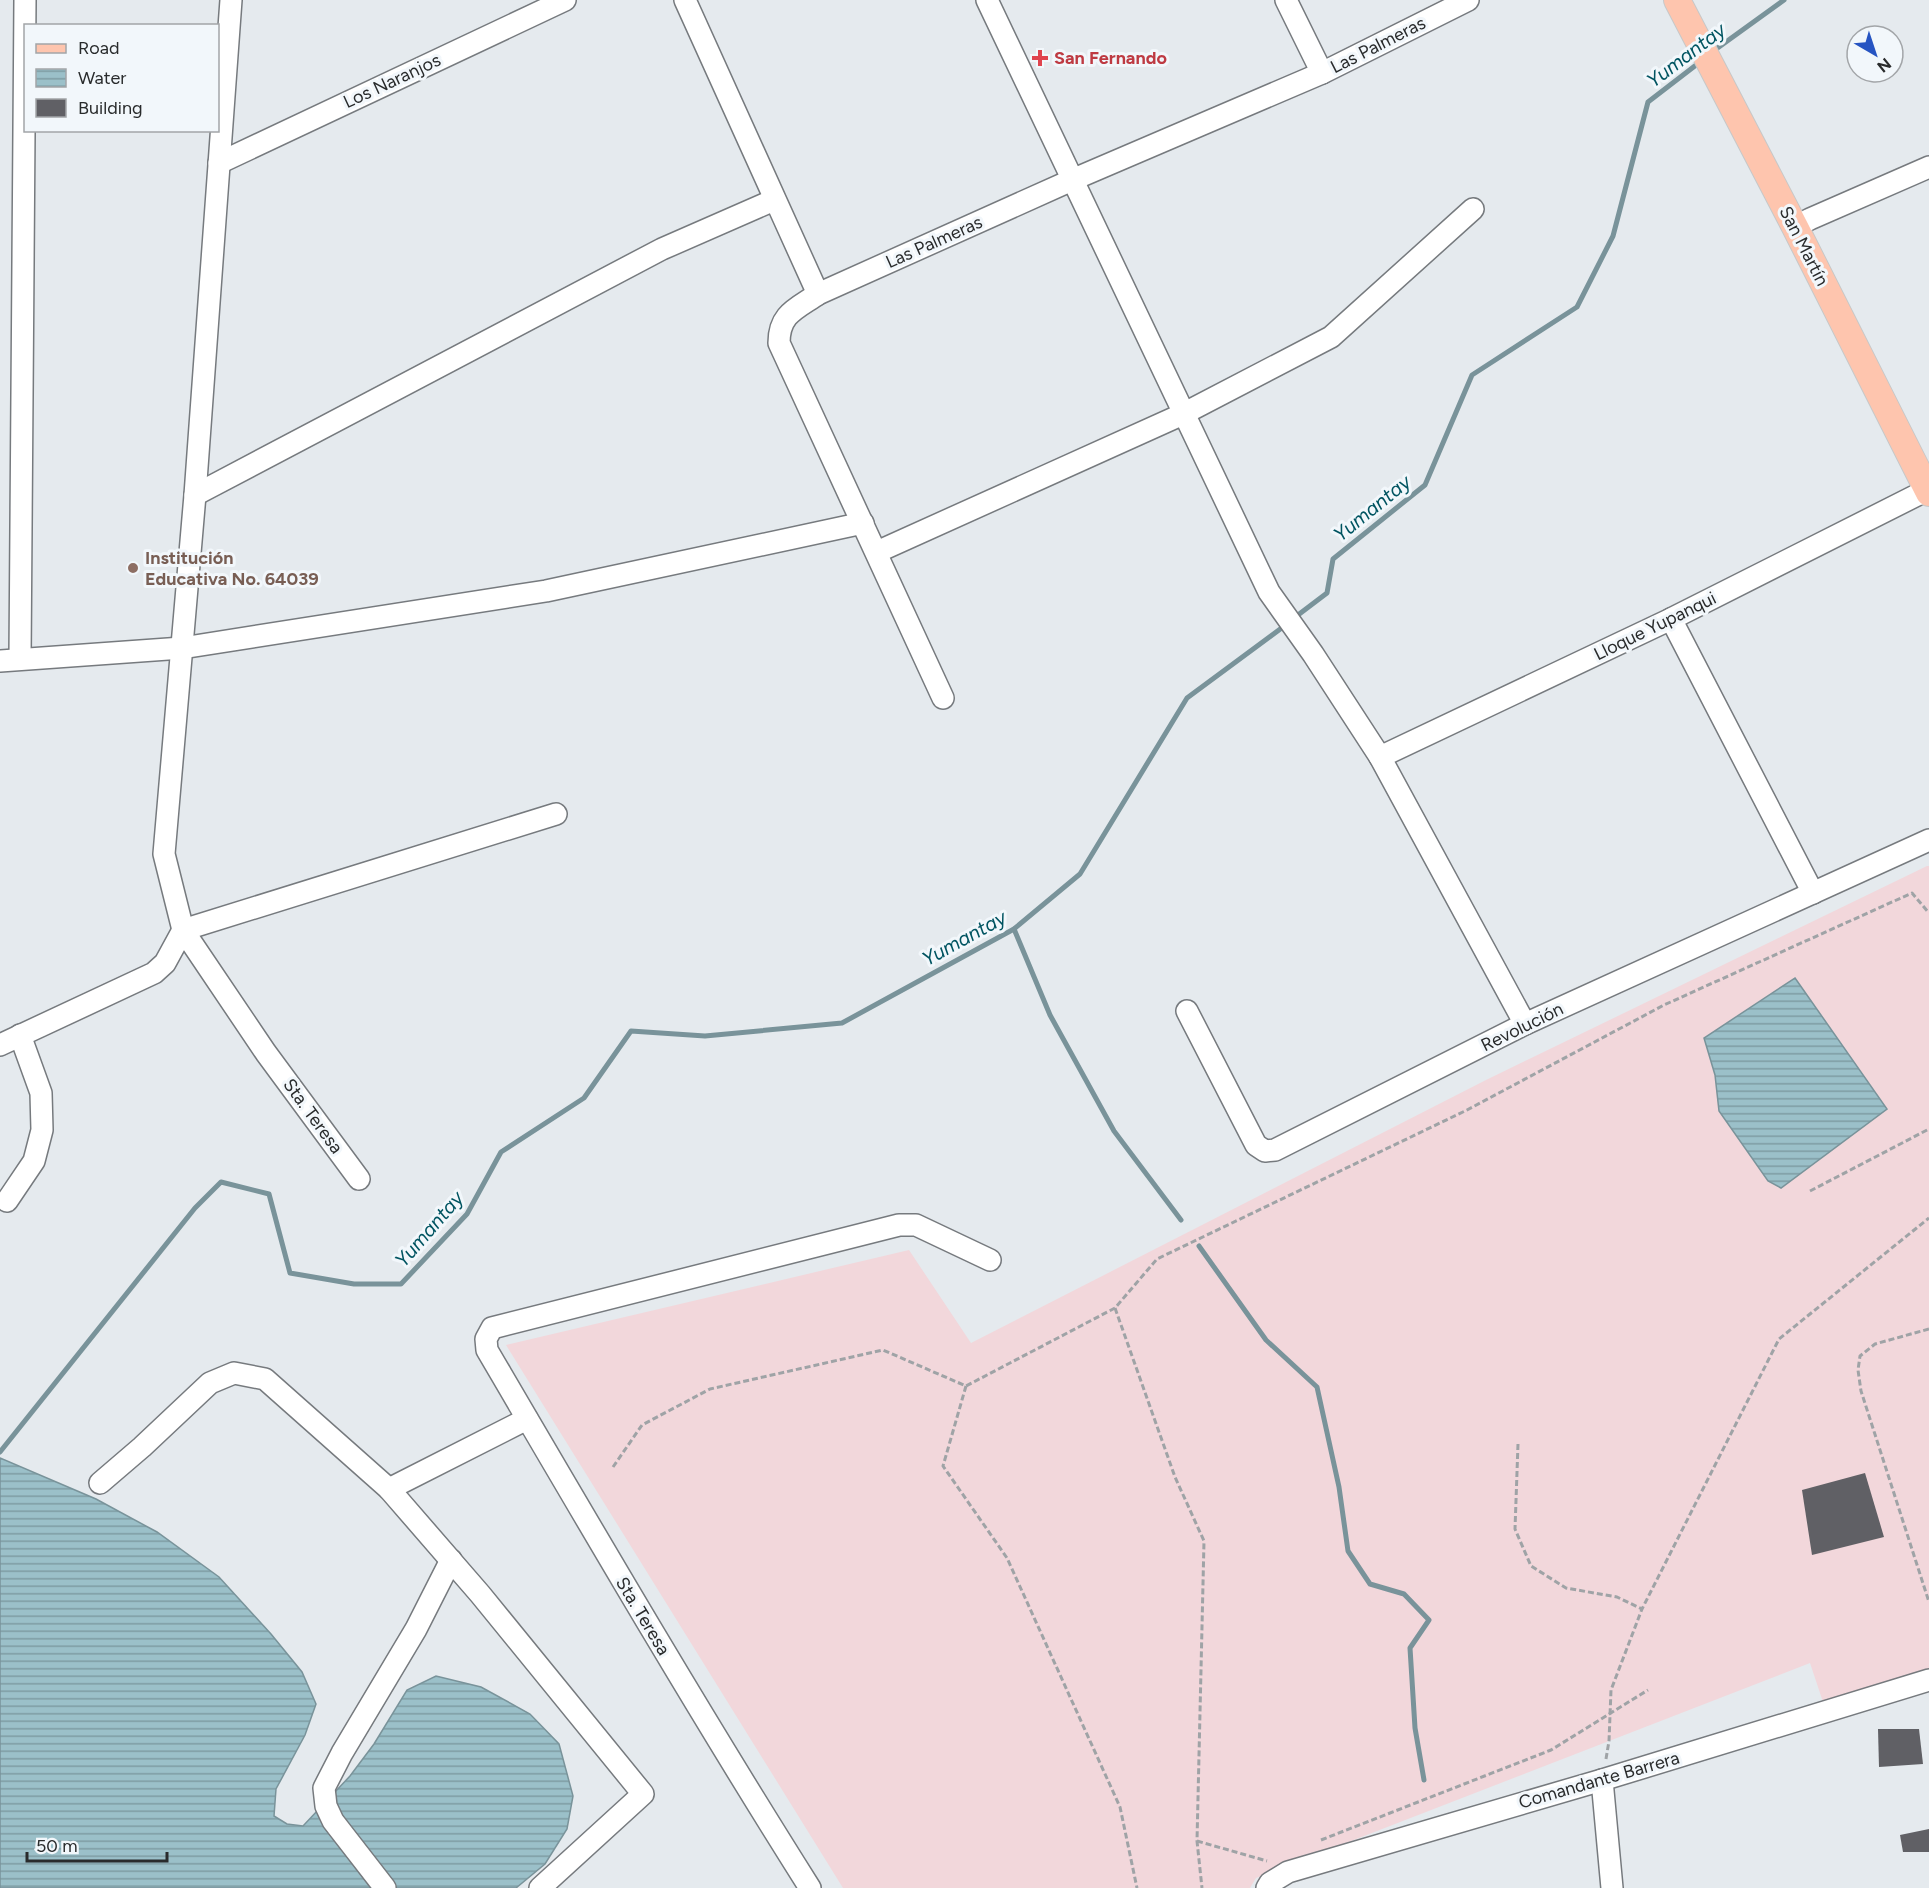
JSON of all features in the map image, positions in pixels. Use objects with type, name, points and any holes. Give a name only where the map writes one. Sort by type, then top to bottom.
[{"type":"main road","name":"San Martín","points":[[1677,0],[1697,17],[1802,223],[1929,454]]},
{"type":"main road","name":"San Martín","points":[[1802,223],[1928,491]]},
{"type":"street","points":[[24,24],[25,0]]},
{"type":"street","name":"Sta. Teresa","points":[[231,0],[195,495],[164,854],[183,930],[266,1053],[359,1179]]},
{"type":"street","name":"Los Naranjos","points":[[219,163],[565,0]]},
{"type":"street","points":[[685,0],[818,294]]},
{"type":"street","points":[[987,0],[1269,592],[1314,654],[1380,757],[1525,1024]]},
{"type":"street","points":[[1286,0],[1322,73]]},
{"type":"street","name":"Las Palmeras","points":[[943,698],[779,343],[779,330],[785,317],[818,294],[1072,180],[1322,73],[1468,0]]},
{"type":"street","points":[[24,44],[10,660],[182,648],[546,591],[863,523]]},
{"type":"street","points":[[1802,223],[1929,167]]},
{"type":"street","points":[[195,495],[662,249],[774,200]]},
{"type":"street","points":[[877,552],[1183,414],[1331,337],[1473,209]]},
{"type":"street","name":"Lloque Yupanqui","points":[[1380,757],[1671,619],[1928,491]]},
{"type":"street","points":[[1671,619],[1813,893]]},
{"type":"street","points":[[0,1045],[154,973],[165,963],[183,930],[556,814]]},
{"type":"street","name":"Revolución","points":[[1187,1011],[1256,1145],[1265,1151],[1275,1150],[1525,1024],[1929,840]]},
{"type":"street","points":[[8,1201],[34,1161],[42,1130],[41,1093],[20,1035]]},
{"type":"street","name":"Sta. Teresa","points":[[810,1888],[729,1760],[527,1419],[487,1350],[486,1339],[492,1328],[899,1225],[916,1225],[990,1260]]},
{"type":"street","points":[[100,1483],[210,1383],[234,1373],[265,1379],[389,1489],[451,1560],[643,1794],[540,1888]]},
{"type":"street","points":[[389,1489],[527,1419]]},
{"type":"street","points":[[385,1888],[333,1821],[326,1806],[324,1788],[342,1753],[416,1629],[451,1560]]},
{"type":"street","name":"Comandante Barrera","points":[[1269,1886],[1288,1872],[1602,1780],[1929,1680]]},
{"type":"street","points":[[1602,1780],[1612,1888]]},
{"type":"path","points":[[1137,1888],[1120,1807],[1007,1558],[943,1466],[966,1386],[1115,1308],[1157,1259],[1467,1110],[1664,1005],[1912,893],[1929,913]]},
{"type":"path","points":[[1810,1191],[1929,1130]]},
{"type":"path","points":[[1602,1780],[1609,1741],[1611,1690],[1641,1609],[1779,1339],[1929,1218]]},
{"type":"path","points":[[1115,1308],[1175,1477],[1204,1541],[1197,1841],[1202,1888]]},
{"type":"path","points":[[1929,1329],[1875,1344],[1860,1356],[1858,1370],[1861,1391],[1929,1602]]},
{"type":"path","points":[[613,1467],[642,1425],[710,1389],[883,1350],[966,1386]]},
{"type":"path","points":[[1518,1444],[1515,1529],[1531,1566],[1566,1587],[1617,1597],[1641,1609]]},
{"type":"path","points":[[1321,1840],[1551,1750],[1648,1690]]},
{"type":"path","points":[[1197,1841],[1266,1862],[1277,1857]]},
{"type":"shaded area","points":[[1929,866],[1929,1669],[1824,1705],[1810,1663],[1256,1878],[1250,1888],[843,1888],[506,1345],[909,1250],[971,1343],[1486,1080]]},
{"type":"water","points":[[1795,978],[1887,1109],[1781,1188],[1768,1181],[1719,1111],[1715,1075],[1704,1038]]},
{"type":"water","points":[[0,1458],[96,1499],[157,1532],[219,1577],[302,1672],[316,1704],[305,1735],[276,1789],[274,1816],[287,1824],[303,1826],[350,1776],[374,1744],[407,1690],[436,1676],[481,1687],[530,1714],[559,1744],[573,1796],[567,1829],[545,1864],[516,1888],[0,1888]]},
{"type":"building","points":[[1865,1473],[1884,1537],[1812,1555],[1802,1490]]},
{"type":"building","points":[[1878,1729],[1919,1729],[1923,1764],[1879,1767]]},
{"type":"building","points":[[1929,1829],[1929,1852],[1903,1852],[1900,1835]]},
{"type":"waterway","name":"Yumantay","points":[[1712,52],[1784,0]]},
{"type":"waterway","name":"Yumantay","points":[[1294,618],[1327,593],[1333,559],[1425,485],[1472,375],[1577,307],[1613,236],[1648,102],[1700,62]]},
{"type":"waterway","name":"Yumantay","points":[[0,1452],[195,1208],[221,1182],[269,1194],[290,1273],[354,1284],[401,1284],[467,1214],[501,1152],[584,1098],[631,1031],[705,1036],[842,1023],[1014,929],[1080,874],[1187,698],[1287,624]]},
{"type":"waterway","points":[[1014,929],[1050,1015],[1114,1131],[1181,1220]]},
{"type":"waterway","points":[[1199,1246],[1266,1340],[1317,1387],[1339,1487],[1348,1551],[1370,1584],[1404,1594],[1429,1620],[1410,1648],[1415,1728],[1424,1780]]},
{"type":"place","name":"San Fernando","points":[[1040,58]]},
{"type":"place","name":"Institución Educativa No. 64039","points":[[133,568]]}]
